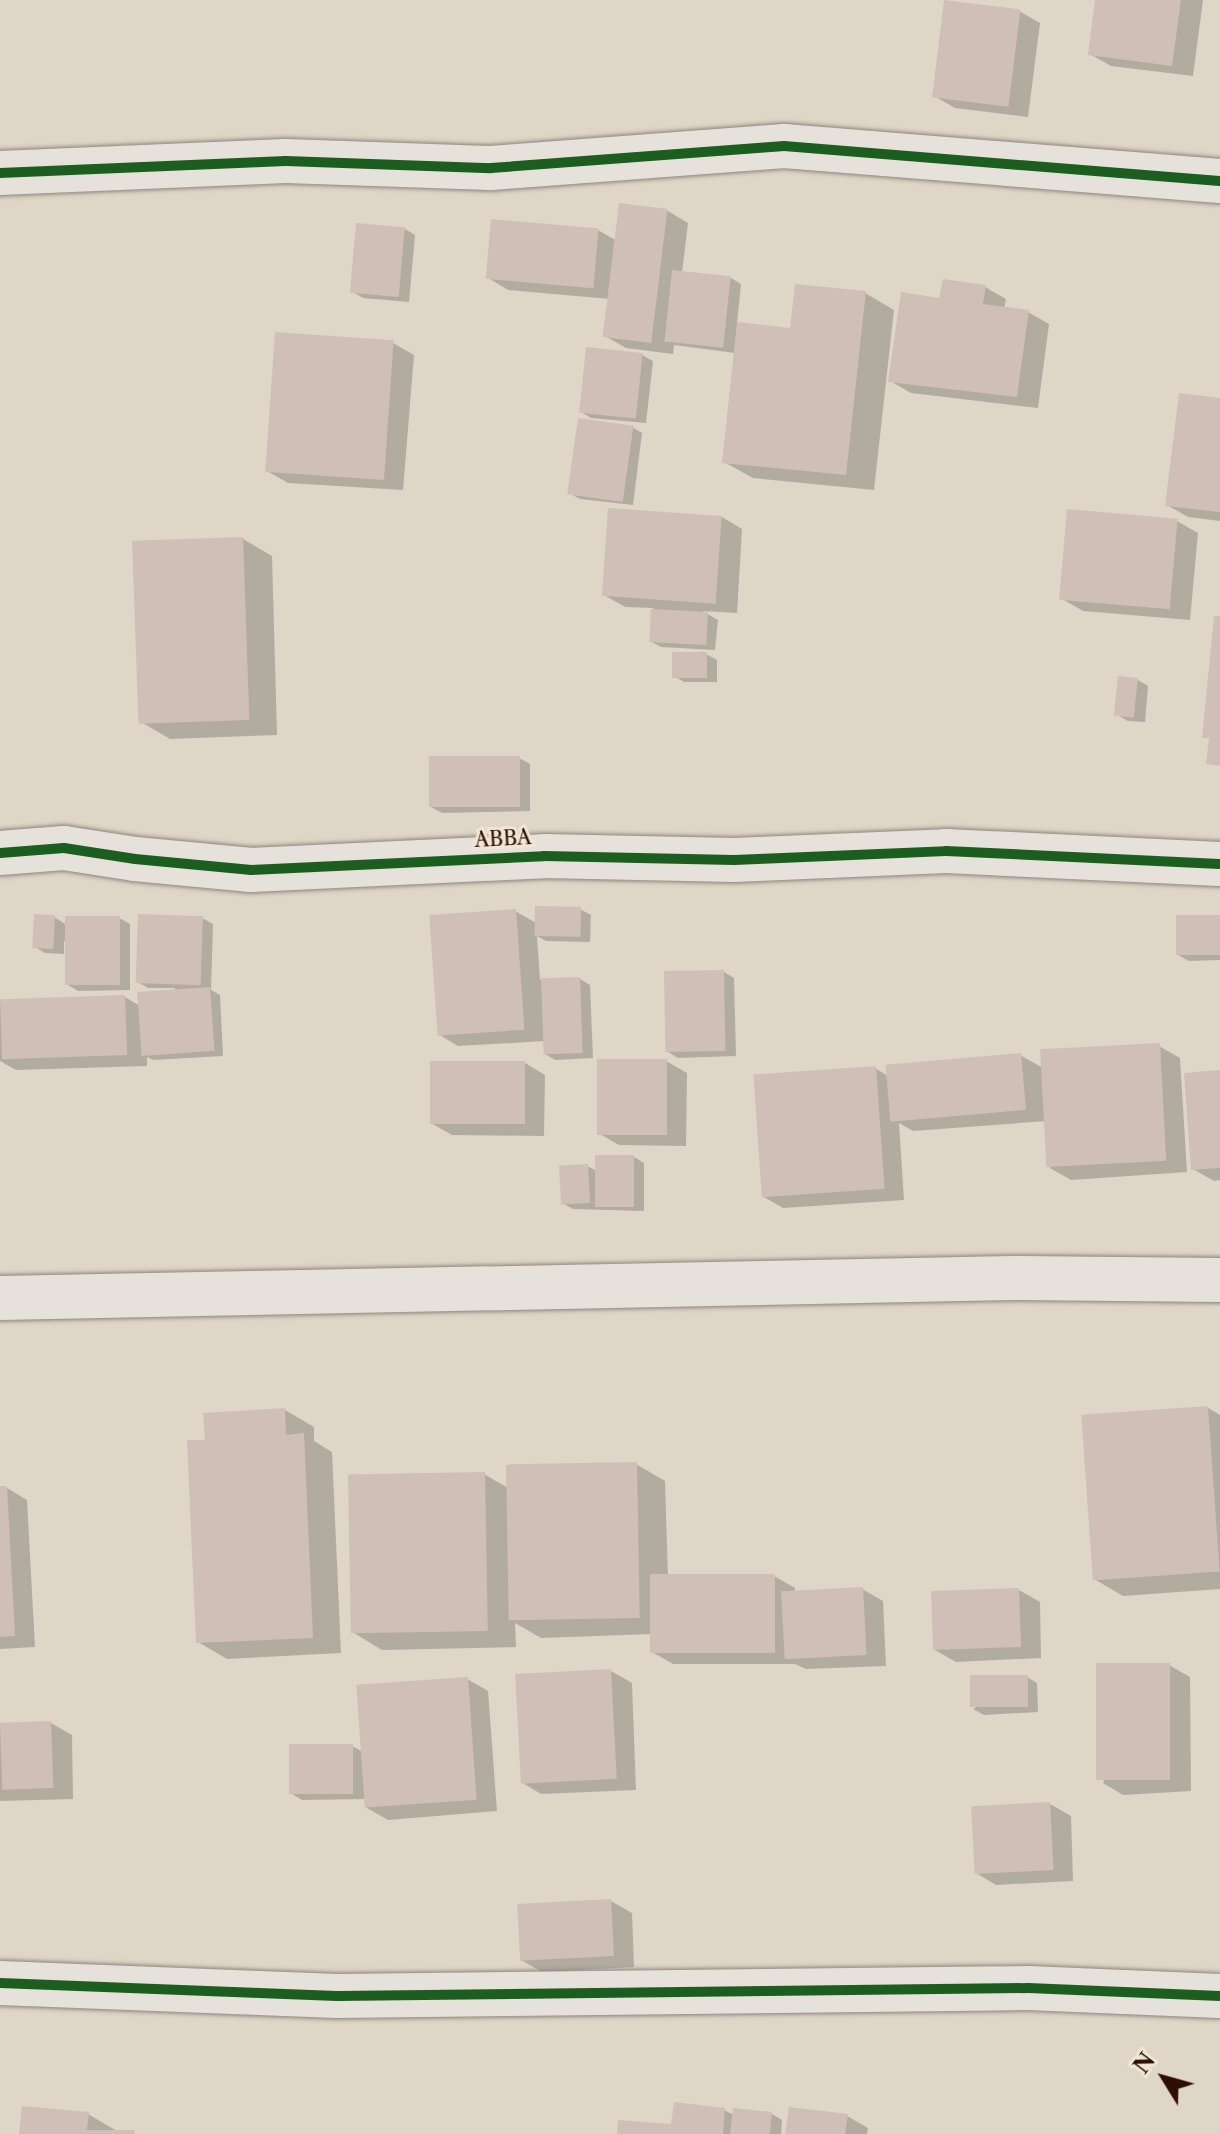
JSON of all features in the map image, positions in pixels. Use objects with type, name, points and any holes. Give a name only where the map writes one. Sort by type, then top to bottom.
[{"type":"street","points":[[0,173],[286,161],[491,168],[784,146],[1220,181]]},
{"type":"street","name":"ABBA","points":[[0,853],[64,848],[135,859],[251,870],[544,856],[734,860],[946,851],[1220,864]]},
{"type":"street","points":[[0,1298],[1002,1278],[1220,1280]]},
{"type":"street","points":[[0,1983],[337,1996],[1028,1988],[1220,1996]]},
{"type":"building","points":[[944,0],[1020,9],[1008,107],[932,97]]},
{"type":"building","points":[[1095,0],[1181,0],[1172,66],[1088,55]]},
{"type":"building","points":[[619,203],[668,209],[651,343],[603,337]]},
{"type":"building","points":[[491,219],[599,228],[593,288],[486,279]]},
{"type":"building","points":[[356,223],[405,227],[399,297],[350,293]]},
{"type":"building","points":[[672,270],[731,276],[723,348],[664,342]]},
{"type":"building","points":[[943,279],[986,285],[983,304],[1029,310],[1017,397],[888,382],[901,292],[939,298]]},
{"type":"building","points":[[795,284],[866,291],[846,475],[722,463],[737,322],[790,328]]},
{"type":"building","points":[[275,332],[394,340],[384,480],[265,472]]},
{"type":"building","points":[[586,347],[643,353],[636,419],[579,413]]},
{"type":"building","points":[[1179,393],[1220,398],[1220,512],[1165,506]]},
{"type":"building","points":[[578,418],[633,426],[623,502],[567,494]]},
{"type":"building","points":[[608,508],[722,516],[716,604],[602,596]]},
{"type":"building","points":[[1067,509],[1178,519],[1170,609],[1059,600]]},
{"type":"building","points":[[243,537],[249,720],[138,724],[132,541]]},
{"type":"building","points":[[651,609],[708,612],[706,645],[649,642]]},
{"type":"building","points":[[1214,616],[1220,616],[1220,766],[1206,764],[1209,738],[1202,738]]},
{"type":"building","points":[[672,652],[707,652],[707,678],[672,678]]},
{"type":"building","points":[[1118,676],[1138,678],[1134,718],[1114,716]]},
{"type":"building","points":[[429,756],[520,756],[520,807],[429,807]]},
{"type":"building","points":[[535,906],[581,907],[580,937],[534,936]]},
{"type":"building","points":[[516,909],[524,1030],[438,1036],[429,915]]},
{"type":"building","points":[[34,914],[55,915],[53,949],[32,948]]},
{"type":"building","points":[[138,914],[203,916],[201,985],[136,983]]},
{"type":"building","points":[[1176,915],[1220,915],[1220,955],[1176,955]]},
{"type":"building","points":[[65,916],[120,916],[120,985],[65,985]]},
{"type":"building","points":[[724,970],[725,1051],[665,1052],[664,971]]},
{"type":"building","points":[[580,977],[583,1053],[544,1054],[541,978]]},
{"type":"building","points":[[210,987],[214,1051],[142,1056],[137,992]]},
{"type":"building","points":[[125,995],[127,1055],[2,1059],[0,999]]},
{"type":"building","points":[[1160,1043],[1166,1161],[1046,1167],[1040,1049]]},
{"type":"building","points":[[1021,1053],[1026,1110],[890,1122],[886,1065]]},
{"type":"building","points":[[597,1059],[667,1059],[667,1135],[597,1135]]},
{"type":"building","points":[[430,1061],[525,1061],[525,1124],[430,1124]]},
{"type":"building","points":[[876,1066],[885,1189],[762,1197],[753,1075]]},
{"type":"building","points":[[1220,1070],[1220,1168],[1191,1170],[1184,1073]]},
{"type":"building","points":[[595,1155],[634,1155],[634,1207],[595,1207]]},
{"type":"building","points":[[588,1164],[590,1203],[561,1204],[559,1166]]},
{"type":"building","points":[[1208,1406],[1220,1572],[1093,1580],[1081,1415]]},
{"type":"building","points":[[285,1408],[286,1435],[304,1433],[313,1638],[196,1643],[187,1440],[205,1440],[203,1413]]},
{"type":"building","points":[[637,1462],[640,1618],[509,1620],[506,1464]]},
{"type":"building","points":[[485,1472],[488,1631],[351,1633],[348,1474]]},
{"type":"building","points":[[0,1486],[7,1486],[15,1636],[0,1637]]},
{"type":"building","points":[[650,1574],[775,1574],[775,1653],[650,1653]]},
{"type":"building","points":[[863,1587],[867,1655],[785,1659],[781,1591]]},
{"type":"building","points":[[1019,1588],[1021,1647],[933,1650],[931,1591]]},
{"type":"building","points":[[1096,1663],[1170,1663],[1170,1780],[1096,1780]]},
{"type":"building","points":[[611,1669],[617,1779],[521,1784],[515,1674]]},
{"type":"building","points":[[970,1675],[1028,1675],[1028,1707],[970,1707]]},
{"type":"building","points":[[468,1677],[477,1800],[365,1808],[356,1685]]},
{"type":"building","points":[[51,1721],[53,1788],[2,1790],[0,1723]]},
{"type":"building","points":[[289,1744],[353,1744],[353,1794],[289,1794]]},
{"type":"building","points":[[1050,1802],[1054,1870],[975,1874],[971,1806]]},
{"type":"building","points":[[611,1899],[614,1956],[520,1961],[517,1904]]},
{"type":"building","points":[[674,2102],[725,2108],[723,2134],[617,2134],[618,2120],[671,2124]]},
{"type":"building","points":[[22,2106],[89,2112],[87,2130],[135,2130],[134,2134],[19,2134]]},
{"type":"building","points":[[789,2107],[848,2114],[845,2134],[785,2134]]},
{"type":"building","points":[[733,2108],[772,2112],[770,2134],[730,2134]]},
{"type":"cycle path","points":[[0,173],[286,161],[491,168],[784,146],[1220,181]]},
{"type":"cycle path","points":[[0,853],[64,848],[135,859],[251,870],[544,856],[734,860],[946,851],[1220,864]]},
{"type":"cycle path","points":[[0,1983],[337,1996],[1028,1988],[1220,1996]]}]
